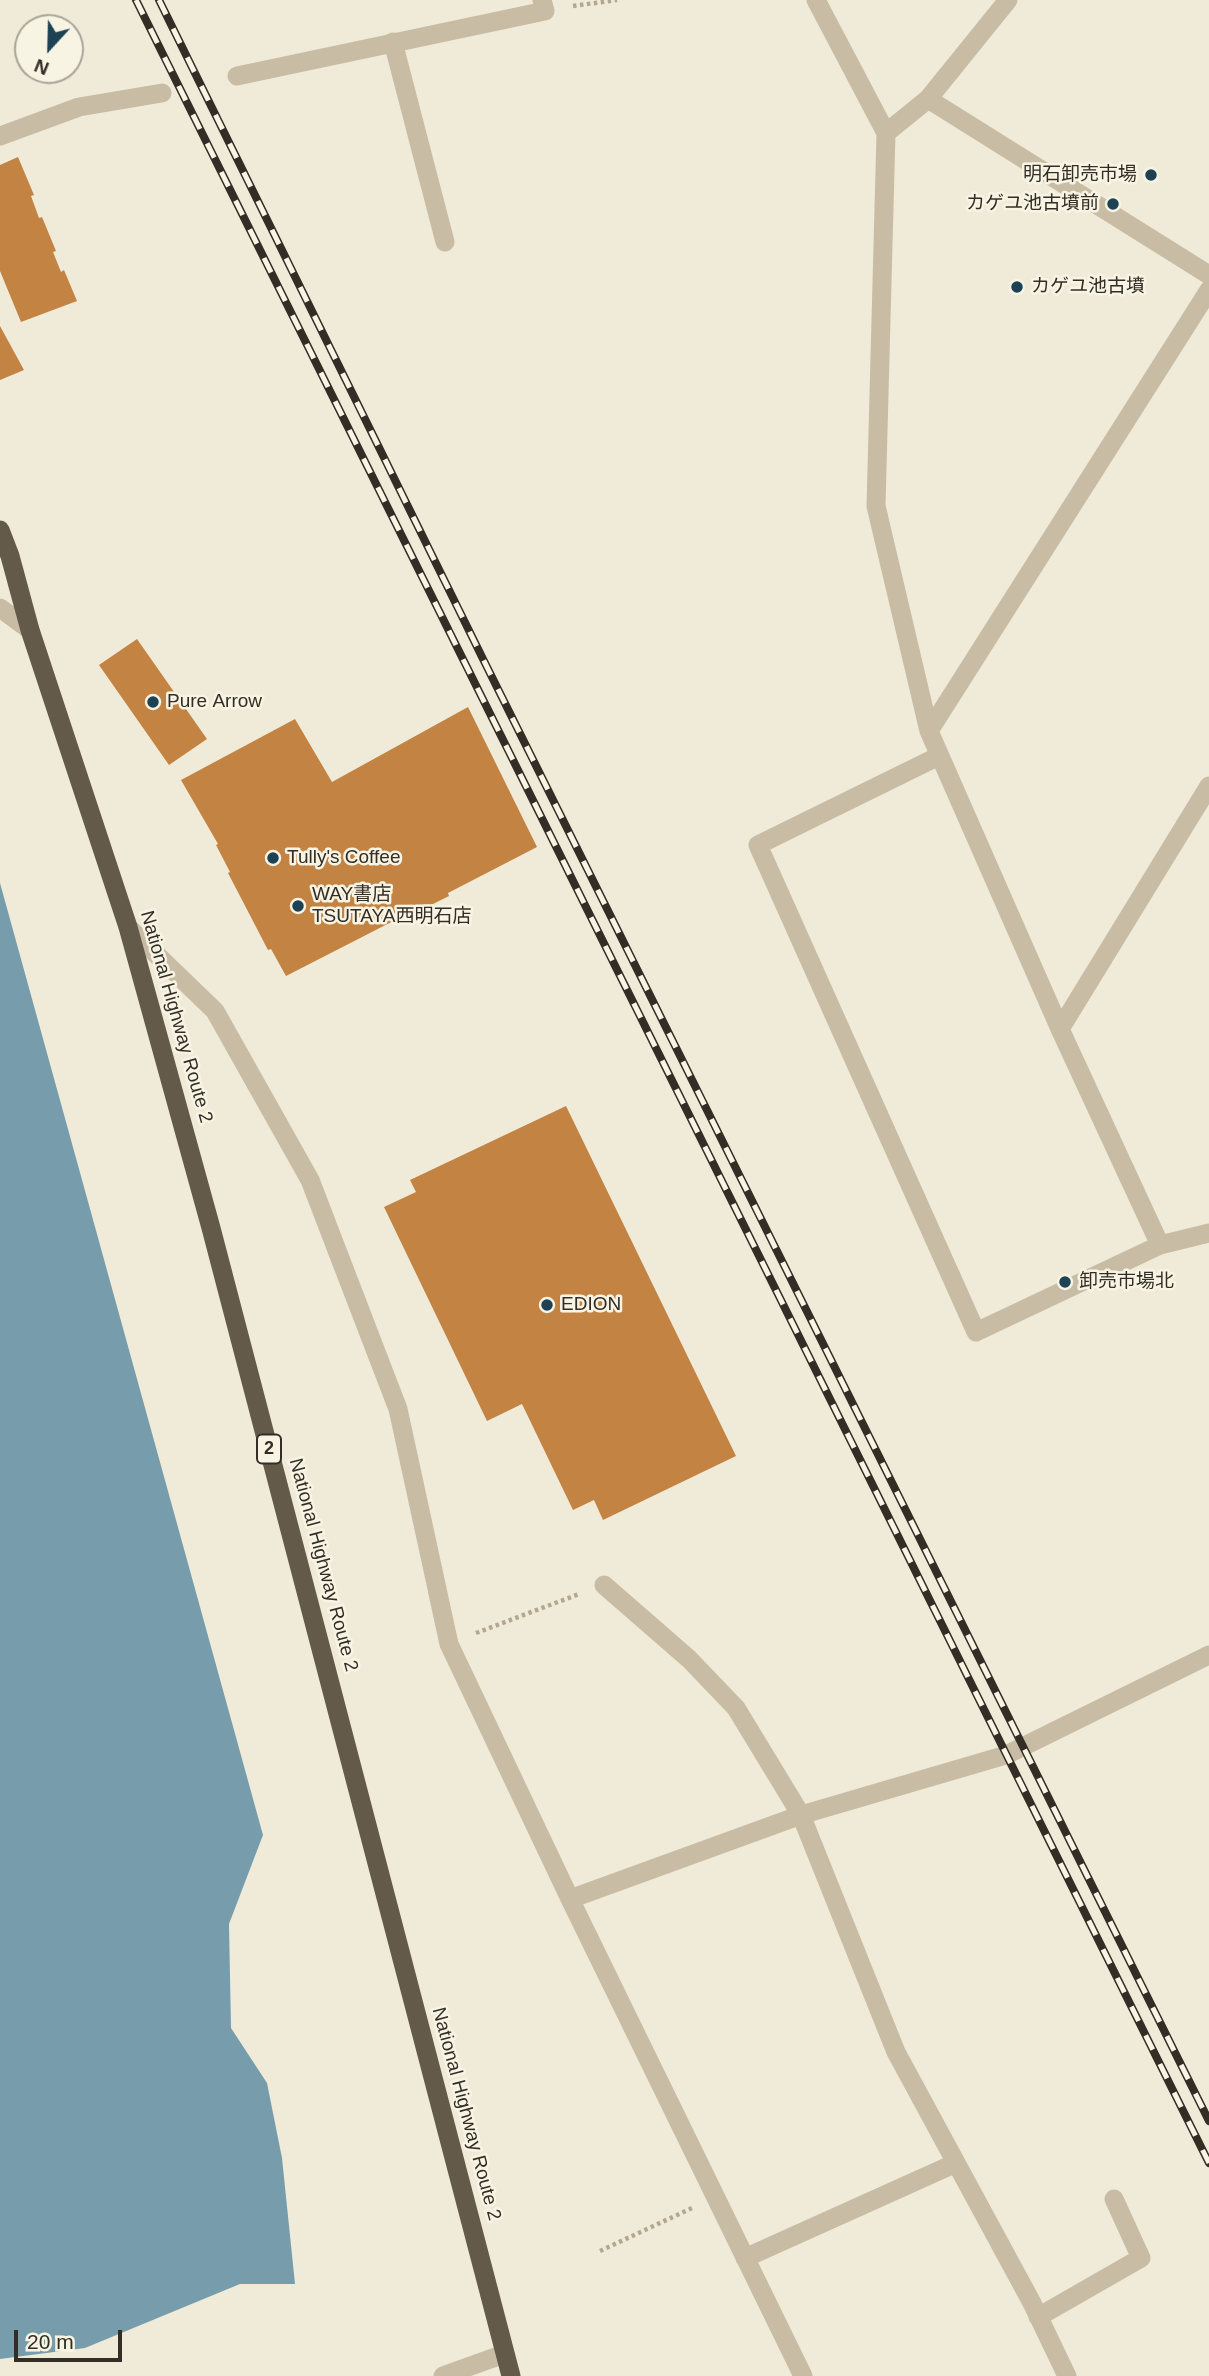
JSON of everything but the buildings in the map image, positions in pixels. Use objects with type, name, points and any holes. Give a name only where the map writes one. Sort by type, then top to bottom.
[{"type":"highway","name":"National Highway Route 2","points":[[0,530],[128,927],[211,1228],[510,2376]]},
{"type":"street","points":[[816,0],[886,133],[876,506],[929,731],[1060,1029],[1160,1245]]},
{"type":"street","points":[[886,133],[928,99],[1008,0]]},
{"type":"street","points":[[237,76],[393,42],[543,5]]},
{"type":"street","points":[[393,42],[445,242]]},
{"type":"street","points":[[0,136],[79,107],[162,93]]},
{"type":"street","points":[[928,99],[1209,275]]},
{"type":"street","points":[[929,731],[1209,290]]},
{"type":"street","points":[[0,608],[30,629]]},
{"type":"street","points":[[939,756],[758,845],[976,1332],[1160,1245],[1209,1233]]},
{"type":"street","points":[[1060,1029],[1209,786]]},
{"type":"street","points":[[128,927],[215,1011],[310,1180],[398,1409],[449,1644],[803,2376]]},
{"type":"street","points":[[604,1585],[689,1659],[736,1708],[802,1815],[896,2052],[1067,2376]]},
{"type":"street","points":[[570,1899],[802,1815],[1006,1755],[1209,1655]]},
{"type":"street","points":[[745,2258],[956,2163]]},
{"type":"street","points":[[1038,2317],[1141,2259],[1114,2199]]},
{"type":"street","points":[[443,2376],[504,2354]]},
{"type":"path","points":[[543,5],[617,0]]},
{"type":"path","points":[[449,1644],[604,1585]]},
{"type":"path","points":[[600,2251],[715,2198]]},
{"type":"water","points":[[0,883],[263,1835],[229,1924],[231,2028],[267,2083],[282,2158],[295,2284],[240,2284],[85,2348],[0,2359]]},
{"type":"railway","points":[[136,0],[1209,2163]]},
{"type":"railway","points":[[159,0],[1209,2121]]},
{"type":"place","name":"明石卸売市場","points":[[1151,175]]},
{"type":"place","name":"カゲユ池古墳前","points":[[1113,204]]},
{"type":"place","name":"カゲユ池古墳","points":[[1017,287]]},
{"type":"place","name":"Pure Arrow","points":[[153,702]]},
{"type":"place","name":"Tully's Coffee","points":[[273,858]]},
{"type":"place","name":"WAY書店 TSUTAYA西明石店","points":[[298,906]]},
{"type":"place","name":"卸売市場北","points":[[1065,1282]]},
{"type":"place","name":"EDION","points":[[547,1305]]}]
